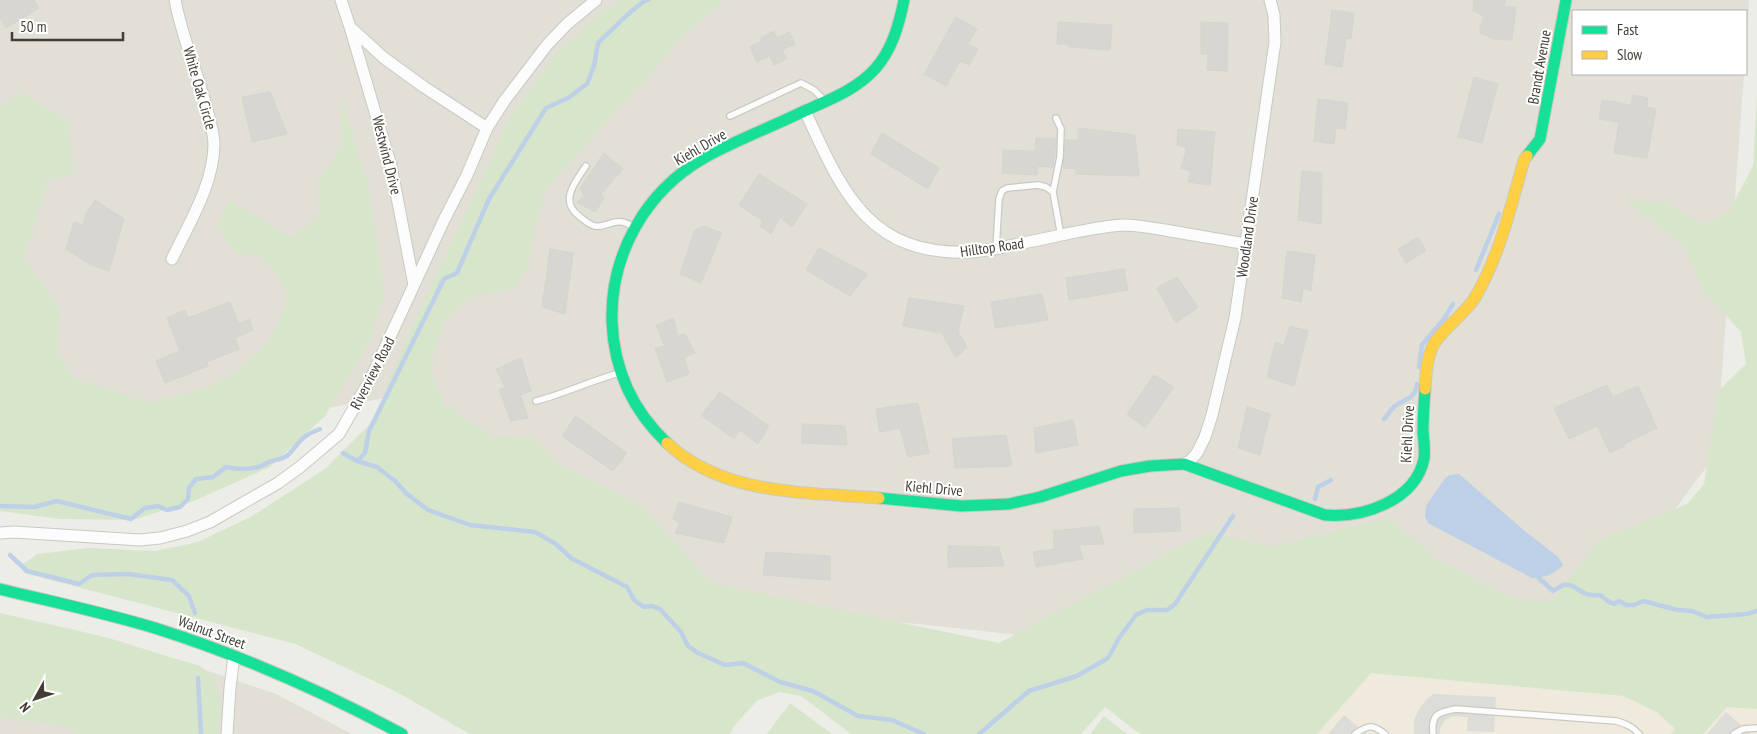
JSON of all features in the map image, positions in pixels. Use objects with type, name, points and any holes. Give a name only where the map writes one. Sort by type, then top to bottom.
[{"type":"street","name":"White Oak Circle","points":[[172,259],[206,187],[214,146],[214,136],[203,93],[175,0]]},
{"type":"street","name":"Westwind Drive","points":[[341,0],[391,166],[414,285]]},
{"type":"street","name":"Riverview Road","points":[[0,533],[14,532],[131,539],[160,538],[187,531],[210,522],[261,494],[300,468],[343,428],[371,378],[444,220],[467,175],[487,128],[510,93],[547,45],[567,24],[596,0]]},
{"type":"street","name":"Kiehl Drive","points":[[904,0],[894,37],[884,58],[874,70],[858,84],[825,102],[704,158],[689,168],[661,192],[634,227],[622,252],[612,294],[612,325],[614,349],[620,372],[634,403],[647,422],[674,450],[691,462],[726,478],[771,489],[943,505],[993,506],[1039,499],[1114,472],[1139,466],[1177,466],[1184,464],[1289,504],[1325,515],[1356,514],[1377,508],[1391,501],[1412,484],[1420,471],[1424,458],[1423,410],[1427,366],[1432,348],[1437,340],[1464,313],[1476,296],[1502,239],[1524,160],[1540,139]]},
{"type":"street","name":"Woodland Drive","points":[[1184,464],[1190,461],[1197,453],[1205,436],[1212,415],[1235,318],[1275,42],[1274,15],[1270,0]]},
{"type":"street","name":"Brandt Avenue","points":[[1540,139],[1566,0]]},
{"type":"street","name":"Westwind Drive","points":[[350,27],[384,58],[424,87],[487,128]]},
{"type":"street","name":"Hilltop Road","points":[[805,111],[825,154],[849,197],[860,211],[890,235],[911,244],[931,250],[972,252],[1123,225],[1247,244]]},
{"type":"street","name":"Walnut Street","points":[[0,590],[150,627],[234,656],[317,691],[402,734]]},
{"type":"street","points":[[227,734],[234,656]]},
{"type":"lane","points":[[730,116],[801,83],[814,90],[825,102]]},
{"type":"lane","points":[[1056,118],[1061,129],[1060,156],[1053,192],[1061,236]]},
{"type":"lane","points":[[586,166],[573,185],[569,197],[570,205],[576,214],[588,224],[595,226],[622,222],[634,227]]},
{"type":"lane","points":[[996,248],[999,199],[1002,191],[1007,188],[1038,185],[1046,187],[1053,192]]},
{"type":"lane","points":[[536,401],[620,372]]},
{"type":"lane","points":[[1433,734],[1435,716],[1440,712],[1456,708],[1616,721],[1628,724],[1639,734]]},
{"type":"lane","points":[[1355,734],[1366,727],[1377,728],[1385,734]]},
{"type":"lane","points":[[1734,734],[1743,728],[1757,728]]},
{"type":"shaded area","points":[[0,0],[1749,0],[1747,34],[1747,10],[1572,10],[1572,75],[1744,75],[1716,454],[1591,622],[1027,636],[697,600],[405,395],[164,435],[18,360],[0,313]]},
{"type":"shaded area","points":[[0,614],[120,641],[276,694],[352,734],[0,734]]},
{"type":"shaded area","points":[[1371,673],[1757,709],[1757,734],[1317,734]]},
{"type":"shaded area","points":[[1433,694],[1496,697],[1494,732],[1467,731],[1468,717],[1453,716],[1445,720],[1440,728],[1440,734],[1414,734],[1414,720],[1419,709]]},
{"type":"shaded area","points":[[1726,712],[1751,734],[1707,734]]},
{"type":"shaded area","points":[[1344,715],[1367,734],[1328,734]]},
{"type":"green space","points":[[622,0],[723,0],[684,35],[546,189],[536,223],[528,267],[515,288],[471,297],[445,319],[429,368],[444,404],[491,436],[533,438],[558,464],[642,507],[711,583],[999,643],[1209,532],[1271,547],[1390,518],[1431,556],[1512,599],[1552,602],[1598,541],[1687,504],[1704,484],[1719,390],[1746,364],[1741,332],[1704,291],[1683,244],[1624,199],[1665,203],[1706,225],[1728,213],[1753,166],[1757,95],[1757,709],[1727,707],[1703,734],[1671,734],[1675,729],[1657,712],[1623,696],[1371,673],[1317,734],[1140,734],[1105,707],[1081,734],[851,734],[801,696],[779,692],[758,700],[734,726],[730,734],[470,734],[395,691],[295,644],[24,573],[22,565],[37,554],[88,548],[155,551],[198,542],[252,516],[325,469],[374,420],[405,343],[510,118],[556,53],[604,11]]},
{"type":"green space","points":[[19,93],[68,121],[73,174],[48,180],[23,258],[60,310],[57,349],[71,377],[150,403],[203,389],[229,377],[262,349],[276,329],[288,298],[277,273],[259,255],[242,253],[232,248],[225,239],[218,223],[230,200],[291,238],[320,216],[318,180],[335,158],[342,141],[341,97],[369,189],[384,294],[370,340],[325,416],[270,467],[194,501],[133,520],[60,519],[0,511],[0,107]]},
{"type":"green space","points":[[0,613],[97,635],[200,666],[215,678],[221,701],[219,734],[79,734],[69,727],[0,717]]},
{"type":"green space","points":[[790,703],[832,734],[767,734]]},
{"type":"green space","points":[[1104,716],[1127,734],[1090,734]]},
{"type":"water","points":[[1459,474],[1558,557],[1563,565],[1549,575],[1532,578],[1428,523],[1425,516],[1426,506],[1445,478],[1450,475]]},
{"type":"building","points":[[0,0],[34,0],[39,8],[6,28],[0,18]]},
{"type":"building","points":[[1474,0],[1506,0],[1504,7],[1516,7],[1512,40],[1494,39],[1480,33],[1480,26],[1484,16],[1473,11]]},
{"type":"building","points":[[1332,10],[1354,13],[1351,39],[1346,38],[1342,67],[1325,64]]},
{"type":"building","points":[[956,17],[977,29],[968,44],[978,49],[969,65],[960,61],[946,86],[924,74]]},
{"type":"building","points":[[1058,22],[1112,25],[1110,50],[1069,47],[1069,44],[1057,44]]},
{"type":"building","points":[[1201,22],[1228,23],[1227,71],[1207,70],[1208,54],[1201,54]]},
{"type":"building","points":[[774,31],[777,38],[789,32],[795,44],[782,50],[787,59],[774,65],[770,56],[757,62],[750,47],[762,41],[761,38]]},
{"type":"building","points":[[1474,77],[1498,84],[1482,143],[1458,137]]},
{"type":"building","points":[[270,92],[287,134],[252,142],[242,97]]},
{"type":"building","points":[[1633,95],[1648,98],[1647,107],[1656,109],[1647,158],[1614,153],[1619,122],[1599,119],[1602,100],[1631,105]]},
{"type":"building","points":[[1318,99],[1348,103],[1345,129],[1336,128],[1334,144],[1314,141]]},
{"type":"building","points":[[1078,128],[1135,135],[1139,176],[1076,174],[1076,169],[1063,168],[1065,140],[1078,140]]},
{"type":"building","points":[[1178,129],[1215,132],[1210,185],[1188,182],[1191,171],[1181,168],[1187,148],[1177,145]]},
{"type":"building","points":[[882,133],[939,168],[928,189],[871,154]]},
{"type":"building","points":[[1036,138],[1056,139],[1053,167],[1037,166],[1037,175],[1002,173],[1003,150],[1035,151]]},
{"type":"building","points":[[604,153],[623,169],[601,194],[604,198],[595,212],[577,202],[584,196],[580,188]]},
{"type":"building","points":[[1302,171],[1322,173],[1321,224],[1298,220]]},
{"type":"building","points":[[759,174],[807,204],[792,227],[780,217],[771,234],[760,226],[763,221],[739,205]]},
{"type":"building","points":[[95,200],[124,219],[109,271],[91,265],[66,249],[74,222],[83,225],[86,213]]},
{"type":"building","points":[[704,226],[722,233],[701,283],[680,274],[695,230]]},
{"type":"building","points":[[1418,237],[1426,251],[1406,263],[1398,249]]},
{"type":"building","points":[[819,248],[867,274],[850,296],[806,270]]},
{"type":"building","points":[[550,249],[573,253],[565,314],[542,307]]},
{"type":"building","points":[[1287,251],[1315,255],[1311,291],[1303,288],[1301,302],[1282,298]]},
{"type":"building","points":[[1124,269],[1128,290],[1069,300],[1066,278]]},
{"type":"building","points":[[1177,277],[1198,307],[1176,323],[1157,288]]},
{"type":"building","points":[[1042,294],[1048,320],[995,328],[991,302]]},
{"type":"building","points":[[909,298],[964,306],[958,332],[967,347],[956,358],[942,333],[903,326]]},
{"type":"building","points":[[230,302],[239,324],[249,319],[253,330],[235,338],[239,349],[207,362],[208,366],[165,383],[156,361],[180,351],[167,318],[185,310],[188,318]]},
{"type":"building","points":[[673,318],[678,336],[685,334],[695,353],[684,357],[689,374],[667,382],[655,348],[665,346],[656,326]]},
{"type":"building","points":[[1290,326],[1308,331],[1294,386],[1267,377],[1275,342],[1284,345]]},
{"type":"building","points":[[521,358],[531,391],[520,395],[528,418],[511,421],[499,390],[505,387],[496,369]]},
{"type":"building","points":[[1154,375],[1174,387],[1145,428],[1127,414]]},
{"type":"building","points":[[1607,385],[1613,397],[1638,386],[1657,428],[1610,453],[1597,426],[1569,439],[1554,408]]},
{"type":"building","points":[[720,392],[769,426],[758,444],[740,430],[734,439],[701,415]]},
{"type":"building","points":[[918,403],[929,453],[908,457],[900,428],[880,432],[876,409]]},
{"type":"building","points":[[1247,407],[1270,414],[1260,455],[1238,448]]},
{"type":"building","points":[[576,416],[627,453],[613,471],[562,436]]},
{"type":"building","points":[[1073,420],[1078,445],[1036,453],[1034,428]]},
{"type":"building","points":[[802,424],[845,426],[847,445],[802,443]]},
{"type":"building","points":[[1006,435],[1012,466],[955,468],[952,439]]},
{"type":"building","points":[[679,502],[732,517],[724,543],[675,533],[680,523],[673,519]]},
{"type":"building","points":[[1179,508],[1181,531],[1134,533],[1134,509]]},
{"type":"building","points":[[1099,526],[1104,544],[1079,545],[1083,559],[1036,567],[1033,552],[1054,549],[1054,531]]},
{"type":"building","points":[[948,546],[999,547],[1004,566],[948,567]]},
{"type":"building","points":[[766,552],[830,556],[830,580],[763,575]]},
{"type":"waterway","points":[[357,461],[365,453],[369,431],[444,279],[457,273],[489,199],[546,108],[568,98],[587,84],[594,66],[598,43],[627,15],[648,0]]},
{"type":"waterway","points":[[1476,270],[1499,214]]},
{"type":"waterway","points":[[1419,367],[1422,345],[1444,319],[1453,304]]},
{"type":"waterway","points":[[1384,419],[1395,406],[1412,396],[1417,384]]},
{"type":"waterway","points":[[0,506],[34,507],[57,501],[131,519],[145,508],[158,506],[167,510],[180,507],[188,499],[189,488],[196,479],[213,477],[226,467],[254,468],[284,458],[306,436],[320,429]]},
{"type":"waterway","points":[[343,453],[357,461],[377,467],[428,510],[470,525],[535,532],[556,544],[571,558],[627,587],[634,600],[644,607],[652,606],[660,609],[681,632],[688,646],[698,653],[725,665],[743,663],[780,682],[813,691],[858,716],[892,720],[924,734]]},
{"type":"waterway","points":[[1315,499],[1318,487],[1331,480]]},
{"type":"waterway","points":[[979,734],[1029,691],[1077,676],[1108,658],[1119,638],[1136,615],[1147,610],[1167,610],[1175,604],[1233,516]]},
{"type":"waterway","points":[[10,555],[27,571],[79,584],[92,575],[128,574],[172,580],[189,596],[195,613]]},
{"type":"waterway","points":[[1539,578],[1553,591],[1563,585],[1569,585],[1584,593],[1600,595],[1614,604],[1619,601],[1626,605],[1634,605],[1643,601],[1678,610],[1692,611],[1707,617],[1746,614],[1757,611]]},
{"type":"waterway","points":[[198,678],[201,734]]},
{"type":"traffic: fast","points":[[667,443],[644,417],[627,388],[621,372],[614,339],[612,322],[613,297],[617,272],[625,249],[636,227],[649,206],[665,188],[683,172],[704,158],[739,140],[840,95],[867,77],[886,54],[897,28],[904,0]]},
{"type":"traffic: fast","points":[[1527,156],[1540,139],[1566,0]]},
{"type":"traffic: fast","points":[[879,498],[961,506],[1009,504],[1040,497],[1121,471],[1150,466],[1184,464],[1325,515],[1340,515],[1371,510],[1399,496],[1419,474],[1424,459],[1425,389]]},
{"type":"traffic: fast","points":[[0,589],[119,618],[158,629],[221,651],[283,676],[402,734]]},
{"type":"traffic: slow","points":[[1425,389],[1427,363],[1435,342],[1471,303],[1492,264],[1524,160],[1527,156]]},
{"type":"traffic: slow","points":[[667,443],[689,460],[714,473],[740,482],[795,492],[879,498]]}]
